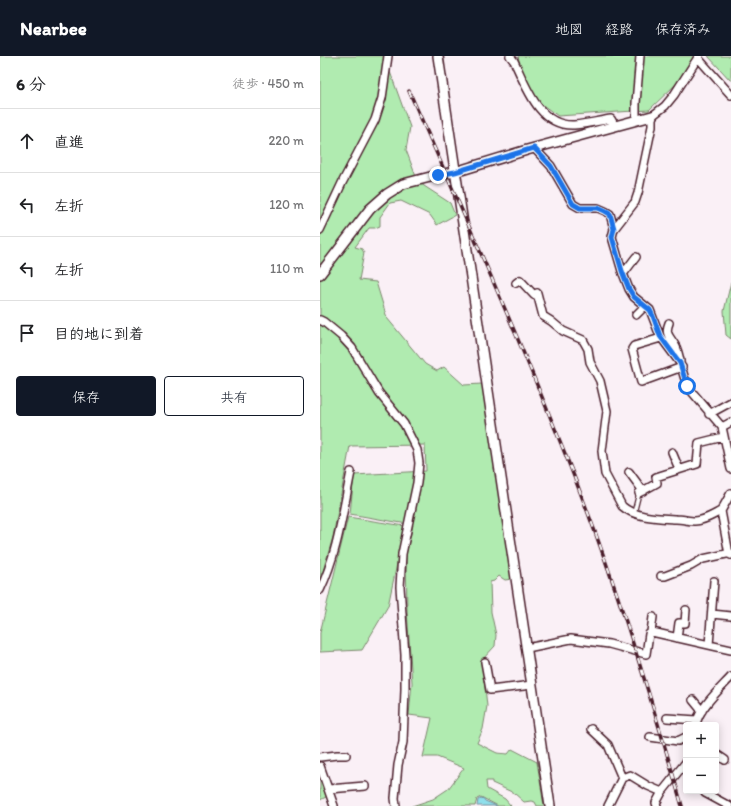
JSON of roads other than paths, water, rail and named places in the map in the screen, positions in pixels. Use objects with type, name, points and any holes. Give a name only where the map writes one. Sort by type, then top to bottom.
[{"type":"street","points":[[320,230],[343,181],[375,120],[382,98],[388,56]]},
{"type":"street","points":[[438,56],[550,806]]},
{"type":"street","points":[[510,56],[514,61],[532,100],[541,111],[548,116],[558,122],[573,125],[611,118],[615,126]]},
{"type":"street","points":[[636,120],[640,56]]},
{"type":"street","points":[[320,274],[370,209],[387,194],[403,184],[414,180],[455,172],[534,148],[652,116],[665,106],[674,95],[699,57],[731,95]]},
{"type":"street","points":[[652,116],[652,126],[638,193],[635,202],[614,229],[612,237],[629,289],[634,297],[650,310],[661,338],[681,365]]},
{"type":"street","points":[[534,148],[551,166],[573,204],[580,208],[598,208],[610,214],[614,229]]},
{"type":"street","points":[[623,274],[636,257]]},
{"type":"street","points":[[516,283],[520,280],[534,295],[537,293],[543,316],[563,330],[583,340],[588,349],[590,362],[600,381],[607,411],[602,451],[605,474],[622,506],[626,510],[657,519],[702,520],[721,511],[731,493]]},
{"type":"street","points":[[636,314],[645,306]]},
{"type":"street","points":[[322,321],[352,348],[379,393],[404,424],[417,450],[419,463],[417,483],[402,554],[400,587],[405,655],[405,695],[402,742],[395,798],[396,806]]},
{"type":"street","points":[[669,323],[667,334],[677,348],[687,386],[709,414],[722,427],[723,437],[730,456],[731,470]]},
{"type":"street","points":[[661,338],[634,346],[632,349],[641,382],[681,365]]},
{"type":"street","points":[[709,414],[731,402]]},
{"type":"street","points":[[722,427],[731,422]]},
{"type":"street","points":[[630,472],[641,492],[657,483],[656,477],[697,464],[700,444],[723,437]]},
{"type":"street","points":[[672,452],[679,469]]},
{"type":"street","points":[[320,590],[327,576],[339,535],[340,520],[351,472]]},
{"type":"street","points":[[660,576],[665,576],[691,566],[703,559],[730,554],[721,511]]},
{"type":"street","points":[[709,645],[714,581]]},
{"type":"street","points":[[677,638],[679,623],[685,623],[686,610]]},
{"type":"street","points":[[712,614],[731,616]]},
{"type":"street","points":[[527,648],[571,640],[609,644],[646,654],[653,617]]},
{"type":"street","points":[[651,632],[731,650]]},
{"type":"street","points":[[485,662],[490,690],[532,685]]},
{"type":"street","points":[[667,718],[696,722],[702,711],[731,677]]},
{"type":"street","points":[[693,700],[702,711]]},
{"type":"street","points":[[591,729],[608,745],[622,778]]},
{"type":"street","points":[[650,737],[678,741],[683,738]]},
{"type":"street","points":[[320,757],[337,754],[346,755]]},
{"type":"street","points":[[719,756],[725,760]]},
{"type":"street","points":[[320,766],[334,806]]},
{"type":"street","points":[[656,806],[662,792],[683,766]]},
{"type":"street","points":[[608,806],[622,778],[630,775],[648,786],[662,792]]},
{"type":"street","points":[[329,789],[365,786]]},
{"type":"street","points":[[707,794],[729,806]]},
{"type":"lane","points":[[634,513],[641,492]]},
{"type":"water","points":[[481,798],[497,806],[477,806],[478,800]]},
{"type":"railway","points":[[409,91],[516,335],[577,484],[606,563],[633,644],[682,806]]}]
